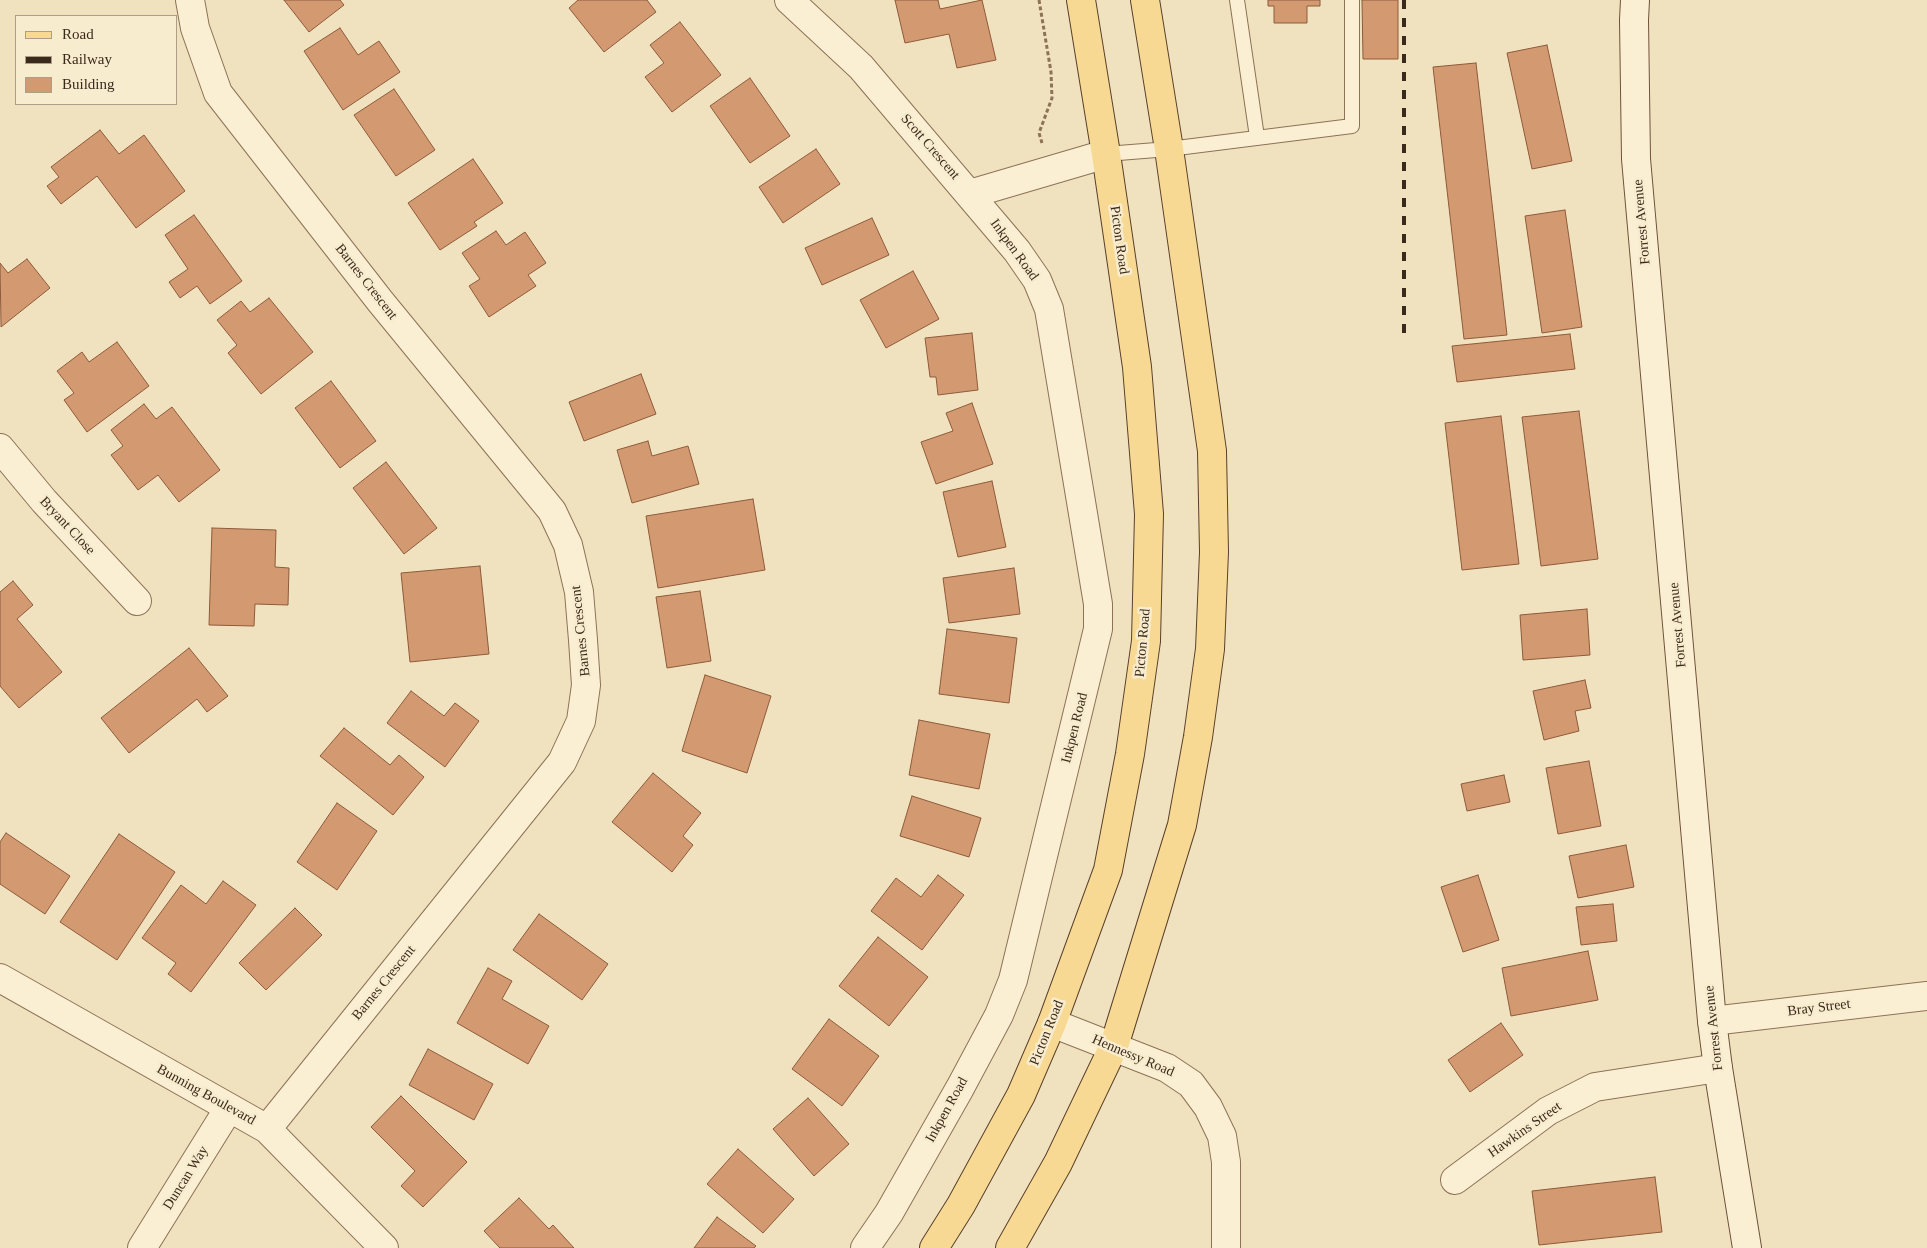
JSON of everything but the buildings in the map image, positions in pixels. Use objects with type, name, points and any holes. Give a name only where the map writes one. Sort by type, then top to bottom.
[{"type":"main road","name":"Picton Road","points":[[934,1248],[961,1205],[1021,1095],[1052,1023],[1108,870],[1130,754],[1146,641],[1149,514],[1137,368],[1106,154],[1080,0]]},
{"type":"main road","points":[[1010,1248],[1058,1163],[1114,1046],[1182,825],[1198,737],[1210,649],[1214,552],[1212,451],[1169,148],[1145,0]]},
{"type":"street","name":"Barnes Crescent","points":[[190,0],[195,28],[218,93],[380,301],[552,510],[568,545],[579,592],[583,640],[586,685],[580,721],[562,762],[267,1129]]},
{"type":"street","name":"Scott Crescent","points":[[789,0],[861,67],[970,194]]},
{"type":"street","name":"Forrest Avenue","points":[[1635,0],[1636,159],[1712,1021],[1747,1248]]},
{"type":"street","points":[[970,194],[1106,154]]},
{"type":"street","name":"Inkpen Road","points":[[865,1248],[889,1213],[960,1088],[999,1015],[1013,980],[1098,629],[1094,578],[1049,310],[1037,280],[1022,258],[970,194]]},
{"type":"street","name":"Bryant Close","points":[[0,448],[44,501],[137,601]]},
{"type":"street","name":"Bunning Boulevard","points":[[0,978],[267,1129],[384,1248]]},
{"type":"street","name":"Bray Street","points":[[1712,1021],[1927,996]]},
{"type":"street","name":"Hennessy Road","points":[[1052,1023],[1167,1068],[1191,1084],[1208,1107],[1222,1136],[1226,1162],[1226,1248]]},
{"type":"street","name":"Hawkins Street","points":[[1455,1180],[1548,1111],[1595,1086],[1718,1068]]},
{"type":"street","name":"Duncan Way","points":[[142,1248],[229,1108]]},
{"type":"lane","points":[[1237,0],[1257,137]]},
{"type":"lane","points":[[1106,154],[1352,126],[1352,0]]},
{"type":"path","points":[[1040,0],[1051,72],[1052,98],[1039,133],[1051,170]]},
{"type":"railway","points":[[1404,0],[1404,333]]}]
